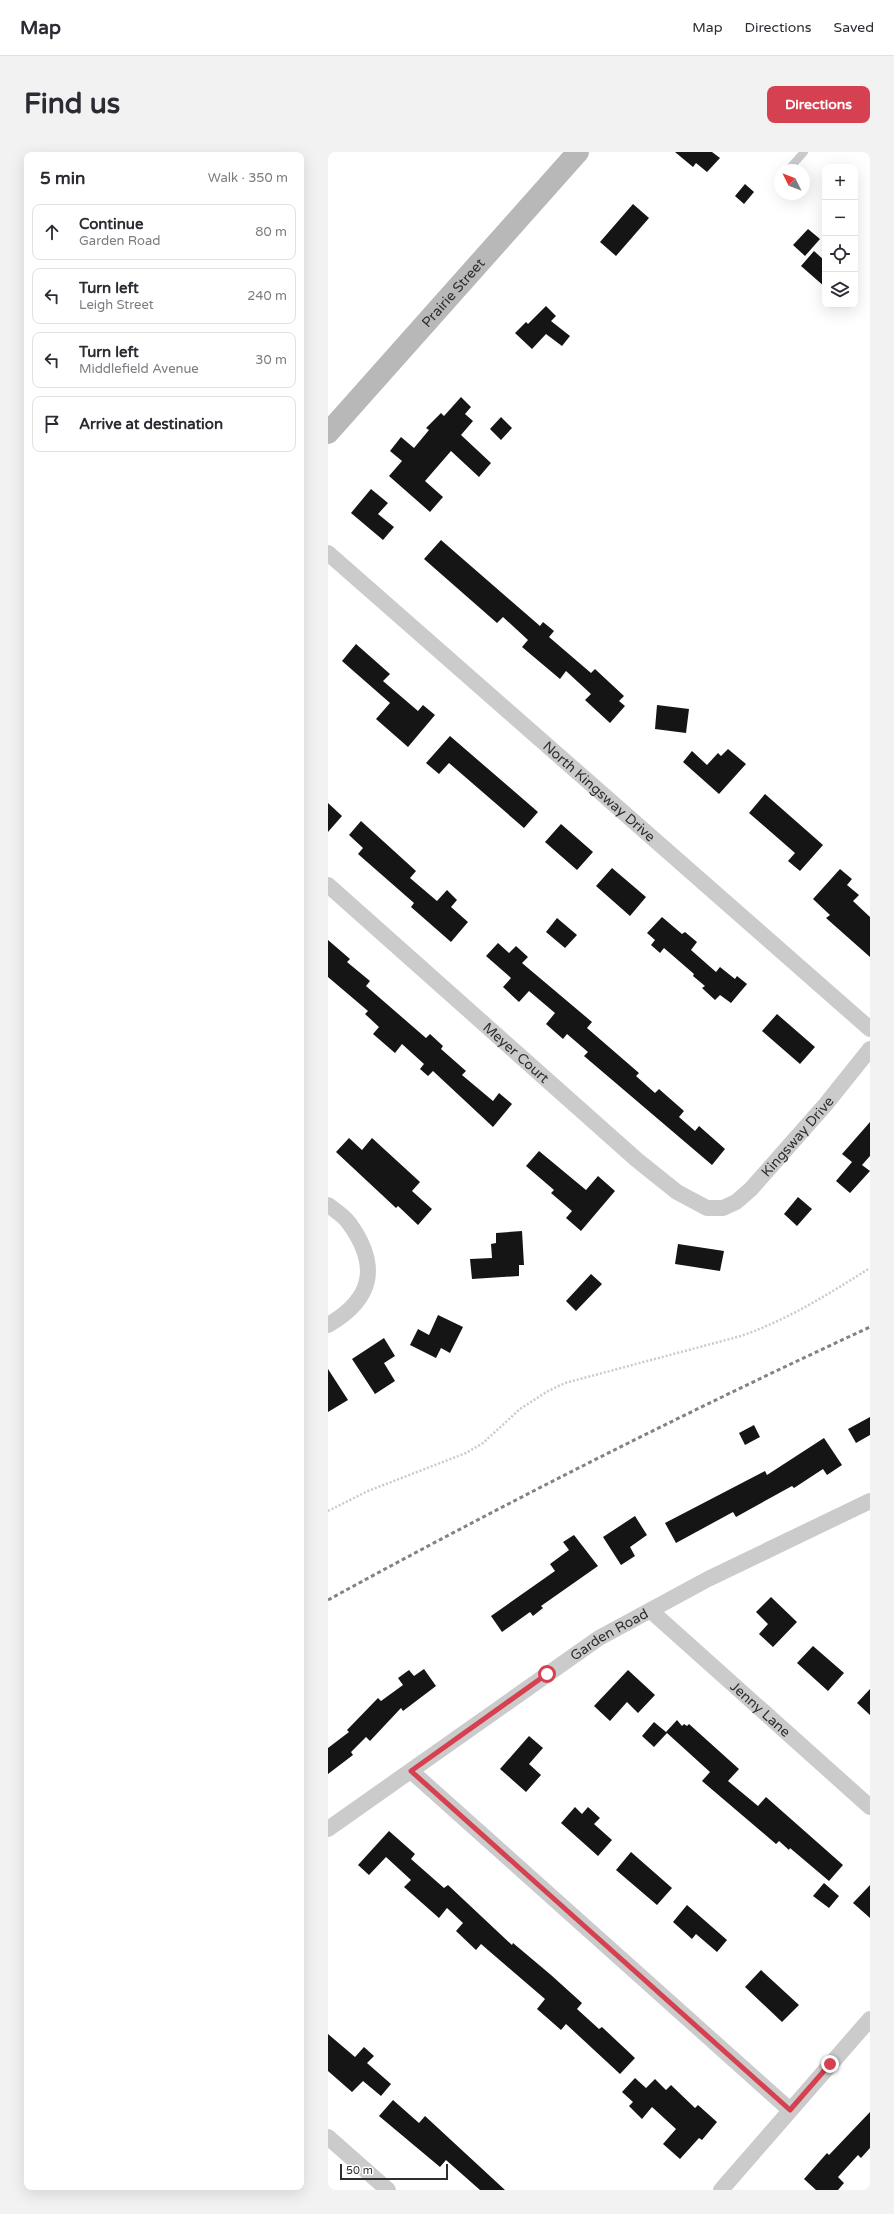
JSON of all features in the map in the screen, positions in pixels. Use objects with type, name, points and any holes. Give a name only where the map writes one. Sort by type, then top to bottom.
[{"type":"street","name":"Prairie Street","points":[[328,433],[578,152]]},
{"type":"street","name":"North Kingsway Drive","points":[[328,553],[870,1029]]},
{"type":"street","name":"Meyer Court","points":[[328,885],[637,1160],[677,1192],[692,1201],[713,1209]]},
{"type":"street","name":"Kingsway Drive","points":[[713,1209],[723,1208],[736,1202],[751,1189],[826,1104],[870,1049]]},
{"type":"street","points":[[328,1204],[348,1222],[369,1260],[365,1288],[360,1299],[346,1315],[328,1325]]},
{"type":"street","name":"Garden Road","points":[[328,1828],[599,1638],[708,1579],[870,1501]]},
{"type":"street","name":"Jenny Lane","points":[[651,1611],[870,1807]]},
{"type":"street","points":[[411,1771],[790,2110]]},
{"type":"street","points":[[721,2190],[870,2019]]},
{"type":"street","points":[[328,2137],[388,2190]]},
{"type":"lane","points":[[793,164],[804,152]]},
{"type":"path","points":[[328,1511],[368,1491],[466,1453],[483,1443],[520,1409],[548,1391],[565,1383],[734,1338],[769,1326],[797,1313],[870,1268]]},
{"type":"building","points":[[675,152],[712,152],[720,158],[707,172],[696,163],[693,167]]},
{"type":"building","points":[[745,184],[754,192],[744,204],[735,196]]},
{"type":"building","points":[[633,204],[649,218],[616,256],[600,242]]},
{"type":"building","points":[[808,229],[820,239],[805,256],[793,245]]},
{"type":"building","points":[[814,251],[822,258],[822,284],[801,266]]},
{"type":"building","points":[[546,306],[556,316],[551,321],[570,336],[562,346],[546,334],[532,349],[515,333],[526,322],[528,324]]},
{"type":"building","points":[[461,397],[471,407],[465,414],[473,421],[461,435],[491,463],[479,477],[451,451],[425,481],[443,497],[430,512],[389,476],[402,461],[390,451],[401,437],[414,448],[429,430],[426,428],[441,413],[444,416]]},
{"type":"building","points":[[501,417],[512,428],[501,440],[490,429]]},
{"type":"building","points":[[371,489],[388,503],[378,514],[394,527],[383,540],[351,513]]},
{"type":"building","points":[[441,540],[540,626],[543,622],[554,631],[549,637],[591,673],[595,669],[624,696],[619,701],[625,706],[610,723],[585,700],[591,694],[566,671],[560,679],[522,647],[528,640],[503,617],[497,623],[424,559]]},
{"type":"building","points":[[356,644],[390,674],[383,681],[418,711],[423,705],[435,715],[408,747],[376,719],[390,703],[342,661]]},
{"type":"building","points":[[657,705],[689,709],[686,733],[655,729]]},
{"type":"building","points":[[450,736],[538,812],[524,828],[449,763],[439,774],[426,763]]},
{"type":"building","points":[[728,749],[746,764],[719,794],[683,762],[692,751],[707,765],[718,753],[721,756]]},
{"type":"building","points":[[765,794],[823,845],[800,871],[788,861],[795,853],[749,813]]},
{"type":"building","points":[[328,803],[342,816],[328,832]]},
{"type":"building","points":[[361,821],[416,871],[410,878],[437,901],[447,890],[457,900],[451,907],[468,922],[451,942],[411,907],[414,903],[358,854],[363,848],[349,835]]},
{"type":"building","points":[[561,824],[593,852],[577,870],[545,842]]},
{"type":"building","points":[[612,868],[646,897],[630,916],[596,886]]},
{"type":"building","points":[[840,869],[852,879],[847,885],[859,895],[853,901],[870,917],[870,957],[826,918],[830,915],[813,899]]},
{"type":"building","points":[[662,917],[682,934],[685,932],[697,942],[691,950],[716,972],[720,967],[735,979],[737,976],[747,984],[731,1003],[720,995],[715,1000],[702,988],[705,986],[693,976],[694,974],[664,948],[660,953],[651,945],[655,940],[647,933]]},
{"type":"building","points":[[557,918],[577,935],[565,948],[546,932]]},
{"type":"building","points":[[328,940],[350,959],[347,962],[370,981],[366,986],[426,1038],[430,1034],[443,1046],[441,1049],[466,1071],[462,1075],[493,1101],[499,1093],[512,1104],[493,1127],[433,1071],[428,1076],[420,1069],[424,1064],[402,1044],[395,1053],[373,1034],[379,1027],[365,1014],[368,1011],[328,977]]},
{"type":"building","points":[[498,943],[509,953],[516,946],[528,957],[522,963],[592,1022],[587,1028],[639,1073],[636,1076],[655,1093],[659,1089],[684,1111],[679,1117],[695,1131],[699,1126],[725,1149],[712,1165],[584,1056],[588,1052],[567,1034],[563,1039],[546,1024],[555,1013],[529,991],[519,1002],[503,987],[511,978],[486,956]]},
{"type":"building","points":[[777,1014],[815,1047],[800,1064],[762,1031]]},
{"type":"building","points":[[870,1122],[870,1156],[862,1165],[870,1171],[850,1193],[836,1181],[852,1162],[842,1154]]},
{"type":"building","points":[[349,1138],[362,1150],[372,1138],[420,1182],[412,1191],[432,1209],[418,1225],[398,1206],[396,1208],[336,1152]]},
{"type":"building","points":[[539,1151],[586,1190],[598,1176],[615,1191],[581,1231],[566,1218],[572,1211],[551,1193],[554,1190],[526,1166]]},
{"type":"building","points":[[798,1197],[812,1209],[797,1226],[784,1214]]},
{"type":"building","points":[[522,1231],[524,1265],[519,1265],[519,1276],[472,1279],[470,1259],[492,1258],[491,1244],[496,1243],[496,1233]]},
{"type":"building","points":[[678,1244],[724,1251],[720,1271],[675,1264]]},
{"type":"building","points":[[591,1274],[602,1284],[576,1311],[566,1301]]},
{"type":"building","points":[[438,1315],[463,1327],[450,1353],[441,1348],[436,1358],[410,1345],[418,1329],[429,1335]]},
{"type":"building","points":[[384,1338],[395,1356],[384,1363],[395,1381],[375,1394],[352,1359]]},
{"type":"building","points":[[328,1369],[348,1400],[328,1412]]},
{"type":"building","points":[[870,1417],[870,1435],[856,1443],[848,1429]]},
{"type":"building","points":[[754,1425],[760,1437],[745,1445],[739,1433]]},
{"type":"building","points":[[824,1438],[842,1465],[827,1475],[823,1469],[794,1488],[792,1486],[736,1517],[733,1512],[676,1543],[665,1523],[765,1471],[767,1475]]},
{"type":"building","points":[[635,1516],[647,1535],[630,1547],[635,1556],[621,1565],[603,1537]]},
{"type":"building","points":[[574,1535],[598,1566],[541,1606],[543,1608],[533,1616],[530,1612],[502,1632],[491,1616],[555,1571],[550,1564],[569,1550],[563,1542]]},
{"type":"building","points":[[771,1597],[797,1622],[773,1647],[759,1634],[768,1624],[756,1612]]},
{"type":"building","points":[[813,1646],[844,1673],[828,1691],[797,1663]]},
{"type":"building","points":[[424,1669],[436,1686],[403,1711],[401,1708],[370,1741],[366,1737],[351,1752],[353,1755],[328,1774],[328,1748],[349,1732],[347,1730],[378,1698],[381,1701],[403,1685],[398,1678],[409,1670],[414,1676]]},
{"type":"building","points":[[628,1670],[655,1695],[638,1713],[627,1702],[610,1721],[594,1706]]},
{"type":"building","points":[[870,1689],[870,1715],[857,1703]]},
{"type":"building","points":[[677,1720],[682,1726],[684,1724],[687,1726],[689,1724],[739,1769],[728,1781],[758,1806],[766,1797],[843,1865],[829,1881],[790,1848],[789,1850],[779,1841],[776,1844],[702,1781],[710,1772],[667,1733],[654,1747],[642,1736],[654,1722],[666,1732]]},
{"type":"building","points":[[529,1736],[543,1748],[529,1764],[541,1775],[526,1792],[500,1769]]},
{"type":"building","points":[[575,1807],[582,1814],[588,1807],[600,1818],[594,1824],[612,1840],[598,1856],[561,1823]]},
{"type":"building","points":[[389,1831],[415,1854],[411,1859],[444,1888],[448,1885],[512,1945],[513,1943],[551,1975],[582,2003],[577,2009],[599,2029],[602,2027],[635,2058],[620,2074],[566,2024],[561,2030],[537,2009],[545,1999],[481,1944],[476,1950],[456,1931],[463,1923],[447,1908],[439,1918],[404,1887],[411,1880],[386,1857],[369,1875],[358,1865]]},
{"type":"building","points":[[631,1852],[672,1888],[657,1905],[616,1870]]},
{"type":"building","points":[[824,1883],[839,1896],[829,1908],[813,1896]]},
{"type":"building","points":[[870,1885],[870,1918],[853,1903]]},
{"type":"building","points":[[687,1905],[727,1940],[717,1952],[696,1934],[692,1939],[673,1922]]},
{"type":"building","points":[[761,1970],[799,2005],[782,2022],[745,1987]]},
{"type":"building","points":[[328,2034],[355,2057],[364,2047],[374,2056],[367,2063],[391,2084],[381,2096],[363,2081],[352,2092],[328,2071]]},
{"type":"building","points":[[635,2078],[646,2088],[655,2079],[666,2090],[671,2085],[695,2108],[698,2105],[717,2122],[702,2140],[699,2138],[680,2159],[663,2144],[676,2129],[652,2107],[642,2119],[629,2106],[633,2102],[622,2092]]},
{"type":"building","points":[[393,2100],[419,2123],[425,2116],[505,2190],[480,2190],[446,2160],[440,2167],[379,2116]]},
{"type":"building","points":[[870,2112],[870,2148],[861,2158],[858,2155],[838,2177],[844,2183],[838,2190],[816,2190],[804,2179],[827,2153],[829,2155]]},
{"type":"railway","points":[[328,1600],[461,1528],[596,1459],[870,1327]]},
{"type":"route","points":[[547,1674],[411,1771],[790,2110],[830,2064]]}]
